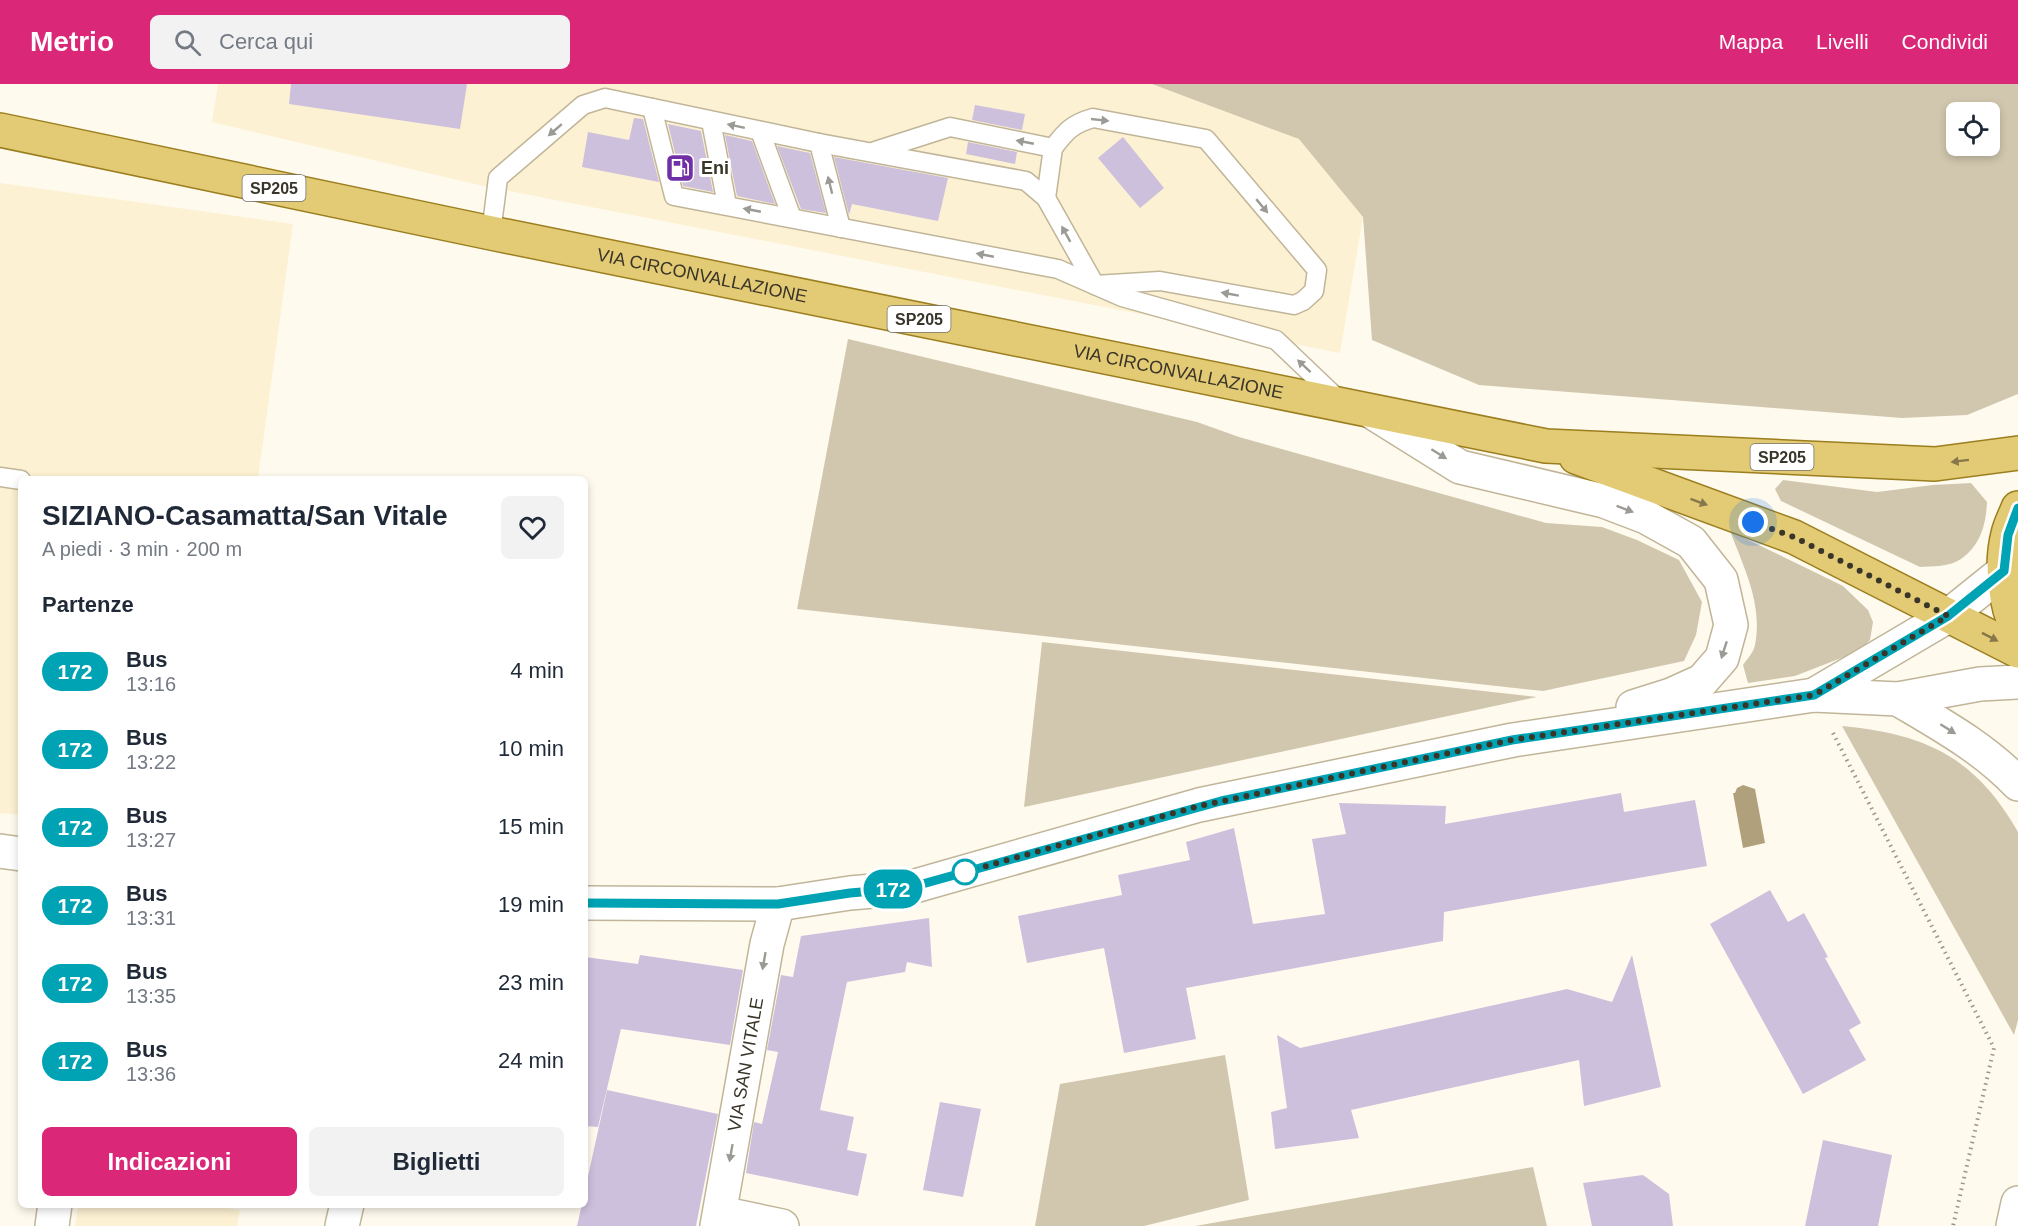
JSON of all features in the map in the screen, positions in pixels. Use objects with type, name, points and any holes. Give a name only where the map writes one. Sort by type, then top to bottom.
[{"type":"main road","name":"SP205","points":[[0,130],[58,142]]},
{"type":"main road","name":"VIA CIRCONVALLAZIONE","points":[[58,142],[491,233],[1359,409]]},
{"type":"main road","name":"SP205","points":[[0,150],[58,142]]},
{"type":"main road","name":"SP205","points":[[1359,409],[1546,446],[1935,464],[2018,453]]},
{"type":"main road","name":"SP205","points":[[1546,446],[1794,537],[2018,651]]},
{"type":"main road","points":[[2018,508],[2008,535],[2004,571],[2010,616],[2018,632]]},
{"type":"street","points":[[588,903],[778,904],[850,893],[908,888],[1199,806],[1512,740],[1612,714],[1671,695],[1702,681],[1722,658],[1731,625],[1721,580],[1691,542],[1646,517],[1604,501],[1460,467],[1359,409]]},
{"type":"street","points":[[1814,695],[1948,616],[2004,571]]},
{"type":"street","points":[[1512,740],[1814,695],[1898,699],[1980,684],[2018,682]]},
{"type":"street","points":[[1898,699],[1962,738],[2000,765],[2018,784]]},
{"type":"street","points":[[0,851],[18,854]]},
{"type":"street","name":"VIA SAN VITALE","points":[[718,1220],[767,944],[778,904]]},
{"type":"street","points":[[2013,1226],[2018,1203]]},
{"type":"street","points":[[52,1226],[54,1208]]},
{"type":"street","points":[[342,1226],[345,1208]]},
{"type":"street","points":[[718,1220],[782,1226]]},
{"type":"lane","points":[[491,233],[498,178],[583,105],[605,98],[819,143],[1026,181],[1046,198],[1095,285]]},
{"type":"lane","points":[[652,108],[674,196],[1058,269],[1122,297],[1276,340],[1359,409]]},
{"type":"lane","points":[[1046,198],[1053,148],[1065,132],[1076,123],[1093,118],[1206,139],[1317,270],[1314,291],[1303,301],[1294,305],[1160,281],[1095,285]]},
{"type":"lane","points":[[711,121],[727,206]]},
{"type":"lane","points":[[871,152],[950,127],[1053,148]]},
{"type":"lane","points":[[760,131],[792,218]]},
{"type":"lane","points":[[819,143],[841,228]]},
{"type":"lane","points":[[0,477],[18,480]]},
{"type":"path","points":[[1832,730],[1994,1048],[1953,1226]]},
{"type":"shaded area","points":[[218,84],[1152,84],[1299,138],[1363,217],[1340,353],[483,186],[212,122]]},
{"type":"shaded area","points":[[1152,84],[2018,84],[2018,394],[1967,415],[1902,418],[1479,385],[1372,340],[1363,217],[1299,139]]},
{"type":"shaded area","points":[[0,183],[293,224],[258,476],[18,476],[18,815],[0,813]]},
{"type":"shaded area","points":[[848,339],[1197,422],[1239,437],[1546,523],[1602,527],[1637,540],[1679,560],[1702,602],[1696,635],[1684,661],[1543,691],[797,609]]},
{"type":"shaded area","points":[[1783,480],[1877,492],[1971,483],[1987,502],[1985,518],[1978,541],[1961,559],[1946,565],[1920,567],[1781,501],[1775,489]]},
{"type":"shaded area","points":[[1730,531],[1843,586],[1868,610],[1873,622],[1870,640],[1859,651],[1795,676],[1748,683],[1743,665],[1754,648],[1757,630],[1756,615],[1751,586]]},
{"type":"shaded area","points":[[1042,642],[1537,697],[1024,807]]},
{"type":"shaded area","points":[[1842,726],[1899,735],[1945,754],[1966,768],[1984,785],[2002,806],[2018,832],[2018,1020],[2014,1035]]},
{"type":"shaded area","points":[[1743,785],[1755,789],[1765,843],[1743,848],[1733,793]]},
{"type":"shaded area","points":[[1225,1055],[1249,1200],[1144,1226],[1035,1226],[1060,1084]]},
{"type":"shaded area","points":[[1533,1167],[1547,1226],[1195,1226]]},
{"type":"shaded area","points":[[78,1208],[226,1208],[240,1210],[237,1226],[75,1226]]},
{"type":"building","points":[[291,84],[467,84],[460,129],[289,104]]},
{"type":"building","points":[[975,105],[1025,114],[1022,130],[972,120]]},
{"type":"building","points":[[634,118],[643,119],[659,182],[582,167],[588,132],[629,140]]},
{"type":"building","points":[[668,124],[701,131],[713,192],[683,186]]},
{"type":"building","points":[[725,135],[752,141],[775,204],[737,196]]},
{"type":"building","points":[[1123,137],[1164,188],[1140,208],[1098,158]]},
{"type":"building","points":[[968,142],[1017,152],[1015,164],[966,154]]},
{"type":"building","points":[[777,146],[810,153],[826,213],[801,209]]},
{"type":"building","points":[[834,157],[948,178],[938,221],[852,204],[849,215]]},
{"type":"building","points":[[1621,793],[1624,812],[1695,800],[1707,866],[1444,912],[1443,941],[1186,988],[1196,1039],[1124,1053],[1104,948],[1027,963],[1018,916],[1122,895],[1118,875],[1190,860],[1186,842],[1234,828],[1253,924],[1325,914],[1312,839],[1346,834],[1339,803],[1446,806],[1445,824]]},
{"type":"building","points":[[1770,890],[1788,922],[1804,913],[1828,957],[1825,958],[1861,1023],[1849,1030],[1866,1060],[1803,1094],[1710,924]]},
{"type":"building","points":[[929,918],[932,967],[907,962],[905,972],[847,982],[820,1110],[854,1117],[847,1150],[867,1154],[858,1196],[746,1173],[754,1122],[762,1124],[778,1052],[767,1050],[781,975],[793,977],[801,936]]},
{"type":"building","points":[[640,955],[743,970],[730,1045],[621,1029],[598,1127],[588,1126],[588,957],[638,964]]},
{"type":"building","points":[[1632,955],[1661,1087],[1584,1106],[1579,1060],[1351,1110],[1359,1138],[1275,1149],[1271,1112],[1287,1108],[1277,1035],[1300,1048],[1567,989],[1612,1002]]},
{"type":"building","points":[[607,1090],[718,1114],[696,1226],[577,1226],[581,1208],[588,1208],[588,1176]]},
{"type":"building","points":[[940,1102],[981,1109],[963,1197],[923,1190]]},
{"type":"building","points":[[1823,1140],[1892,1155],[1878,1226],[1805,1226]]},
{"type":"building","points":[[1643,1175],[1669,1194],[1673,1226],[1592,1226],[1583,1183]]},
{"type":"bus line","name":"172","points":[[588,903],[778,904],[850,893],[908,888],[1221,801],[1512,740],[1814,695],[1948,616],[2004,571],[2008,535],[2018,508]]},
{"type":"place","name":"Eni","points":[[680,168]]},
{"type":"route","points":[[965,872],[1199,806],[1468,749],[1512,740],[1814,695],[1948,616],[1794,537],[1753,522]]}]
